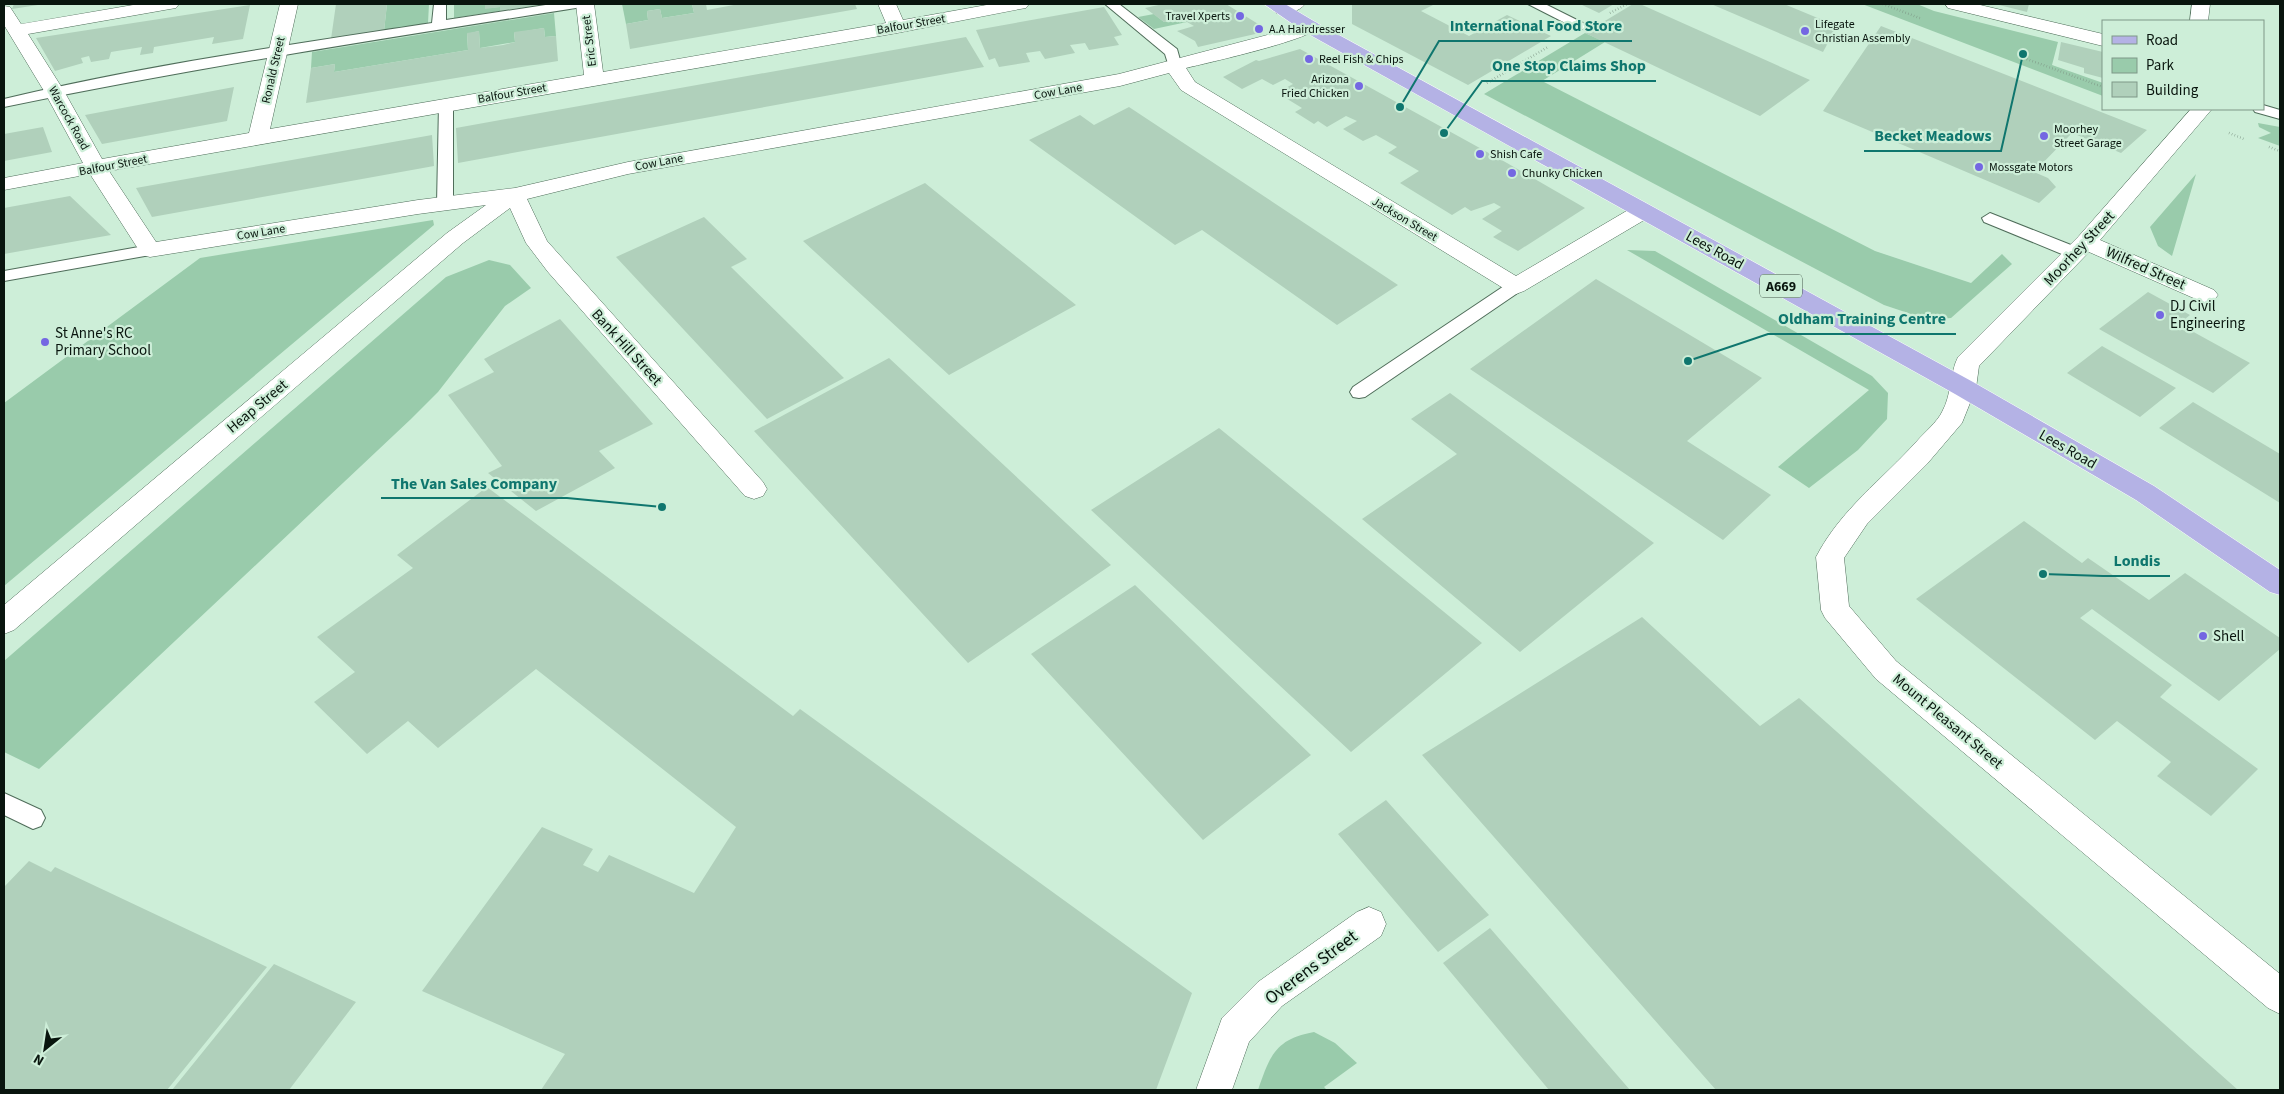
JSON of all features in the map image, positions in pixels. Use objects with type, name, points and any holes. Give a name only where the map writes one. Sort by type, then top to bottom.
[{"type":"main road","name":"Lees Road","points":[[1283,6],[1310,27],[1964,388],[2146,494],[2280,584]]},
{"type":"street","name":"Ronald Street","points":[[258,137],[289,4]]},
{"type":"street","name":"Eric Street","points":[[584,4],[594,79]]},
{"type":"street","points":[[887,4],[897,27]]},
{"type":"street","name":"Balfour Street","points":[[4,184],[97,169],[258,137],[897,27],[1018,4]]},
{"type":"street","points":[[1954,4],[2048,19],[2102,40]]},
{"type":"street","points":[[2200,20],[2201,4]]},
{"type":"street","points":[[17,30],[158,5]]},
{"type":"street","name":"Warcock Road","points":[[4,11],[54,91],[97,169],[150,250]]},
{"type":"street","name":"Cow Lane","points":[[150,250],[445,204],[515,195],[628,168],[1120,80],[1175,67],[1197,58],[1286,36],[1310,27]]},
{"type":"street","name":"Jackson Street","points":[[1175,67],[1188,86],[1516,286]]},
{"type":"street","name":"Moorhey Street","points":[[1964,388],[1967,362],[2081,247],[2201,110]]},
{"type":"street","name":"Bank Hill Street","points":[[515,195],[537,243],[556,267],[754,488]]},
{"type":"street","name":"Heap Street","points":[[4,622],[455,238],[515,195]]},
{"type":"street","points":[[1516,286],[1643,211]]},
{"type":"street","name":"Wilfred Street","points":[[2081,247],[2206,295]]},
{"type":"street","name":"Mount Pleasant Street","points":[[1964,388],[1953,417],[1946,427],[1857,517],[1830,557],[1835,610],[1886,670],[2280,996]]},
{"type":"street","name":"Overens Street","points":[[1214,1090],[1235,1031],[1270,994],[1369,924]]},
{"type":"lane","points":[[439,25],[440,4]]},
{"type":"lane","points":[[4,103],[54,91],[277,51],[576,4]]},
{"type":"lane","points":[[1111,4],[1172,52],[1175,67]]},
{"type":"lane","points":[[1535,4],[1582,26]]},
{"type":"lane","points":[[445,204],[446,104]]},
{"type":"lane","points":[[2263,110],[2280,115]]},
{"type":"lane","points":[[1990,218],[2081,247]]},
{"type":"lane","name":"Cow Lane","points":[[4,276],[150,250]]},
{"type":"lane","points":[[1359,392],[1516,286]]},
{"type":"lane","points":[[4,804],[32,818]]},
{"type":"green space","points":[[387,4],[429,4],[428,23],[384,31]]},
{"type":"green space","points":[[454,4],[485,4],[485,8],[500,7],[500,11],[454,18]]},
{"type":"green space","points":[[622,4],[692,4],[694,13],[662,18],[660,9],[647,11],[648,20],[626,24]]},
{"type":"green space","points":[[1862,4],[1917,4],[1934,11],[2058,42],[2052,65],[2102,83],[2102,96]]},
{"type":"green space","points":[[554,13],[556,36],[545,37],[544,28],[514,33],[515,42],[480,48],[479,31],[467,34],[468,50],[334,72],[335,64],[311,68],[312,52]]},
{"type":"green space","points":[[1154,14],[1164,22],[1180,18],[1187,22],[1154,29],[1138,17]]},
{"type":"green space","points":[[1585,33],[1605,42],[1542,81],[1875,251],[1971,283],[2002,254],[2012,264],[1951,318],[1929,320],[1884,305],[1484,94]]},
{"type":"green space","points":[[2258,123],[2280,127],[2280,146],[2258,138],[2271,133],[2259,127]]},
{"type":"green space","points":[[2196,174],[2172,256],[2158,246],[2150,227]]},
{"type":"green space","points":[[433,220],[434,225],[4,586],[4,403],[200,258]]},
{"type":"green space","points":[[1627,250],[1655,251],[1872,376],[1888,393],[1887,419],[1858,450],[1809,488],[1778,467],[1869,390]]},
{"type":"green space","points":[[489,260],[510,265],[531,288],[505,306],[438,392],[39,769],[4,752],[4,661],[446,277]]},
{"type":"green space","points":[[1314,1032],[1335,1043],[1357,1063],[1324,1087],[1327,1090],[1258,1090],[1266,1068],[1282,1044],[1290,1039]]},
{"type":"building","points":[[14,4],[38,4],[38,5],[12,9]]},
{"type":"building","points":[[336,4],[387,4],[384,31],[331,39]]},
{"type":"building","points":[[485,4],[539,5],[500,11],[500,7],[485,9]]},
{"type":"building","points":[[692,4],[706,4],[707,10],[739,4],[855,4],[857,9],[630,49],[626,24],[648,20],[647,11],[660,9],[662,18],[694,13]]},
{"type":"building","points":[[1163,4],[1226,4],[1263,27],[1264,32],[1198,47],[1195,41],[1177,31],[1194,26],[1180,18],[1164,22],[1145,8]]},
{"type":"building","points":[[1352,4],[1431,4],[1433,5],[1421,11],[1469,36],[1507,15],[1551,36],[1468,85],[1352,24]]},
{"type":"building","points":[[1580,4],[1614,4],[1599,13]]},
{"type":"building","points":[[1633,4],[1640,4],[1810,80],[1760,116],[1585,33]]},
{"type":"building","points":[[1711,4],[1784,4],[1837,26],[1823,52]]},
{"type":"building","points":[[1995,4],[2029,4],[2027,12]]},
{"type":"building","points":[[250,5],[243,39],[212,44],[214,37],[154,47],[153,53],[140,55],[142,47],[111,52],[109,59],[91,62],[89,56],[81,58],[83,63],[55,71],[36,38]]},
{"type":"building","points":[[1104,7],[1122,35],[1114,37],[1119,45],[1089,50],[1085,43],[1070,45],[1075,53],[1045,59],[1040,51],[1026,53],[1030,62],[999,67],[995,58],[989,60],[976,30]]},
{"type":"building","points":[[1881,26],[2147,130],[2121,153],[2072,133],[2034,172],[2048,178],[2056,187],[2039,203],[1823,111]]},
{"type":"building","points":[[544,28],[545,37],[556,36],[558,61],[306,103],[311,68],[335,64],[334,72],[468,50],[467,33],[479,31],[480,48],[503,45],[515,42],[514,32]]},
{"type":"building","points":[[966,37],[984,67],[458,163],[456,128]]},
{"type":"building","points":[[2061,42],[2102,52],[2102,78],[2084,73],[2084,68],[2058,60]]},
{"type":"building","points":[[1300,49],[1585,208],[1518,251],[1493,237],[1502,231],[1482,219],[1501,207],[1494,203],[1471,211],[1465,207],[1452,215],[1400,183],[1419,171],[1388,153],[1397,147],[1376,135],[1363,141],[1343,129],[1357,121],[1346,116],[1327,127],[1318,121],[1314,124],[1295,112],[1302,108],[1284,97],[1289,95],[1282,90],[1293,84],[1285,79],[1273,85],[1262,79],[1242,89],[1223,77],[1256,60],[1259,61]]},
{"type":"building","points":[[234,87],[227,121],[102,144],[85,115]]},
{"type":"building","points":[[1129,107],[1398,285],[1337,325],[1202,230],[1175,245],[1029,140],[1080,115],[1094,125]]},
{"type":"building","points":[[43,127],[52,152],[4,161],[4,134]]},
{"type":"building","points":[[432,135],[434,166],[152,217],[136,188]]},
{"type":"building","points":[[925,183],[1076,305],[949,375],[803,241]]},
{"type":"building","points":[[70,196],[111,235],[4,254],[4,208]]},
{"type":"building","points":[[704,217],[747,259],[731,267],[844,378],[767,419],[616,257]]},
{"type":"building","points":[[1596,279],[1762,378],[1687,441],[1771,495],[1723,540],[1470,369]]},
{"type":"building","points":[[2148,292],[2190,315],[2179,324],[2250,363],[2213,393],[2099,329]]},
{"type":"building","points":[[560,319],[653,424],[599,451],[615,468],[536,511],[488,473],[502,466],[448,395],[494,372],[484,359]]},
{"type":"building","points":[[2102,346],[2176,388],[2140,417],[2067,373]]},
{"type":"building","points":[[889,358],[1111,565],[968,663],[754,431]]},
{"type":"building","points":[[1450,393],[1654,543],[1520,652],[1362,519],[1457,454],[1411,419]]},
{"type":"building","points":[[2193,402],[2280,454],[2280,503],[2159,428]]},
{"type":"building","points":[[1219,428],[1482,643],[1351,752],[1091,510]]},
{"type":"building","points":[[487,487],[793,716],[800,709],[1192,993],[1156,1090],[541,1090],[565,1054],[422,991],[542,827],[593,849],[583,865],[598,872],[609,855],[694,893],[736,827],[536,669],[438,748],[408,721],[367,754],[314,702],[355,672],[317,637],[413,568],[397,555]]},
{"type":"building","points":[[2024,521],[2082,563],[2088,558],[2149,600],[2185,573],[2280,638],[2280,649],[2219,701],[2092,609],[2080,618],[2172,685],[2160,697],[2258,769],[2211,816],[2157,776],[2171,762],[2117,721],[2095,740],[1916,599]]},
{"type":"building","points":[[1135,585],[1311,755],[1203,840],[1031,654]]},
{"type":"building","points":[[1642,617],[1760,726],[1799,698],[2238,1090],[1716,1090],[1422,755]]},
{"type":"building","points":[[1386,800],[1489,915],[1438,952],[1338,834]]},
{"type":"building","points":[[29,861],[51,872],[55,867],[267,967],[167,1090],[4,1090],[4,887]]},
{"type":"building","points":[[1490,928],[1630,1090],[1549,1090],[1443,963]]},
{"type":"building","points":[[274,964],[356,1002],[289,1090],[172,1090]]},
{"type":"place","name":"Travel Xperts","points":[[1240,16]]},
{"type":"place","name":"A.A Hairdresser","points":[[1259,29]]},
{"type":"place","name":"Lifegate Christian Assembly","points":[[1805,31]]},
{"type":"place","name":"Becket Meadows","points":[[2023,54]]},
{"type":"place","name":"Reel Fish & Chips","points":[[1309,59]]},
{"type":"place","name":"Arizona Fried Chicken","points":[[1359,86]]},
{"type":"place","name":"International Food Store","points":[[1400,107]]},
{"type":"place","name":"One Stop Claims Shop","points":[[1444,133]]},
{"type":"place","name":"Moorhey Street Garage","points":[[2044,136]]},
{"type":"place","name":"Shish Cafe","points":[[1480,154]]},
{"type":"place","name":"Mossgate Motors","points":[[1979,167]]},
{"type":"place","name":"Chunky Chicken","points":[[1512,173]]},
{"type":"place","name":"DJ Civil Engineering","points":[[2160,315]]},
{"type":"place","name":"St Anne's RC Primary School","points":[[45,342]]},
{"type":"place","name":"Oldham Training Centre","points":[[1688,361]]},
{"type":"place","name":"The Van Sales Company","points":[[662,507]]},
{"type":"place","name":"Londis","points":[[2043,574]]},
{"type":"place","name":"Shell","points":[[2203,636]]}]
